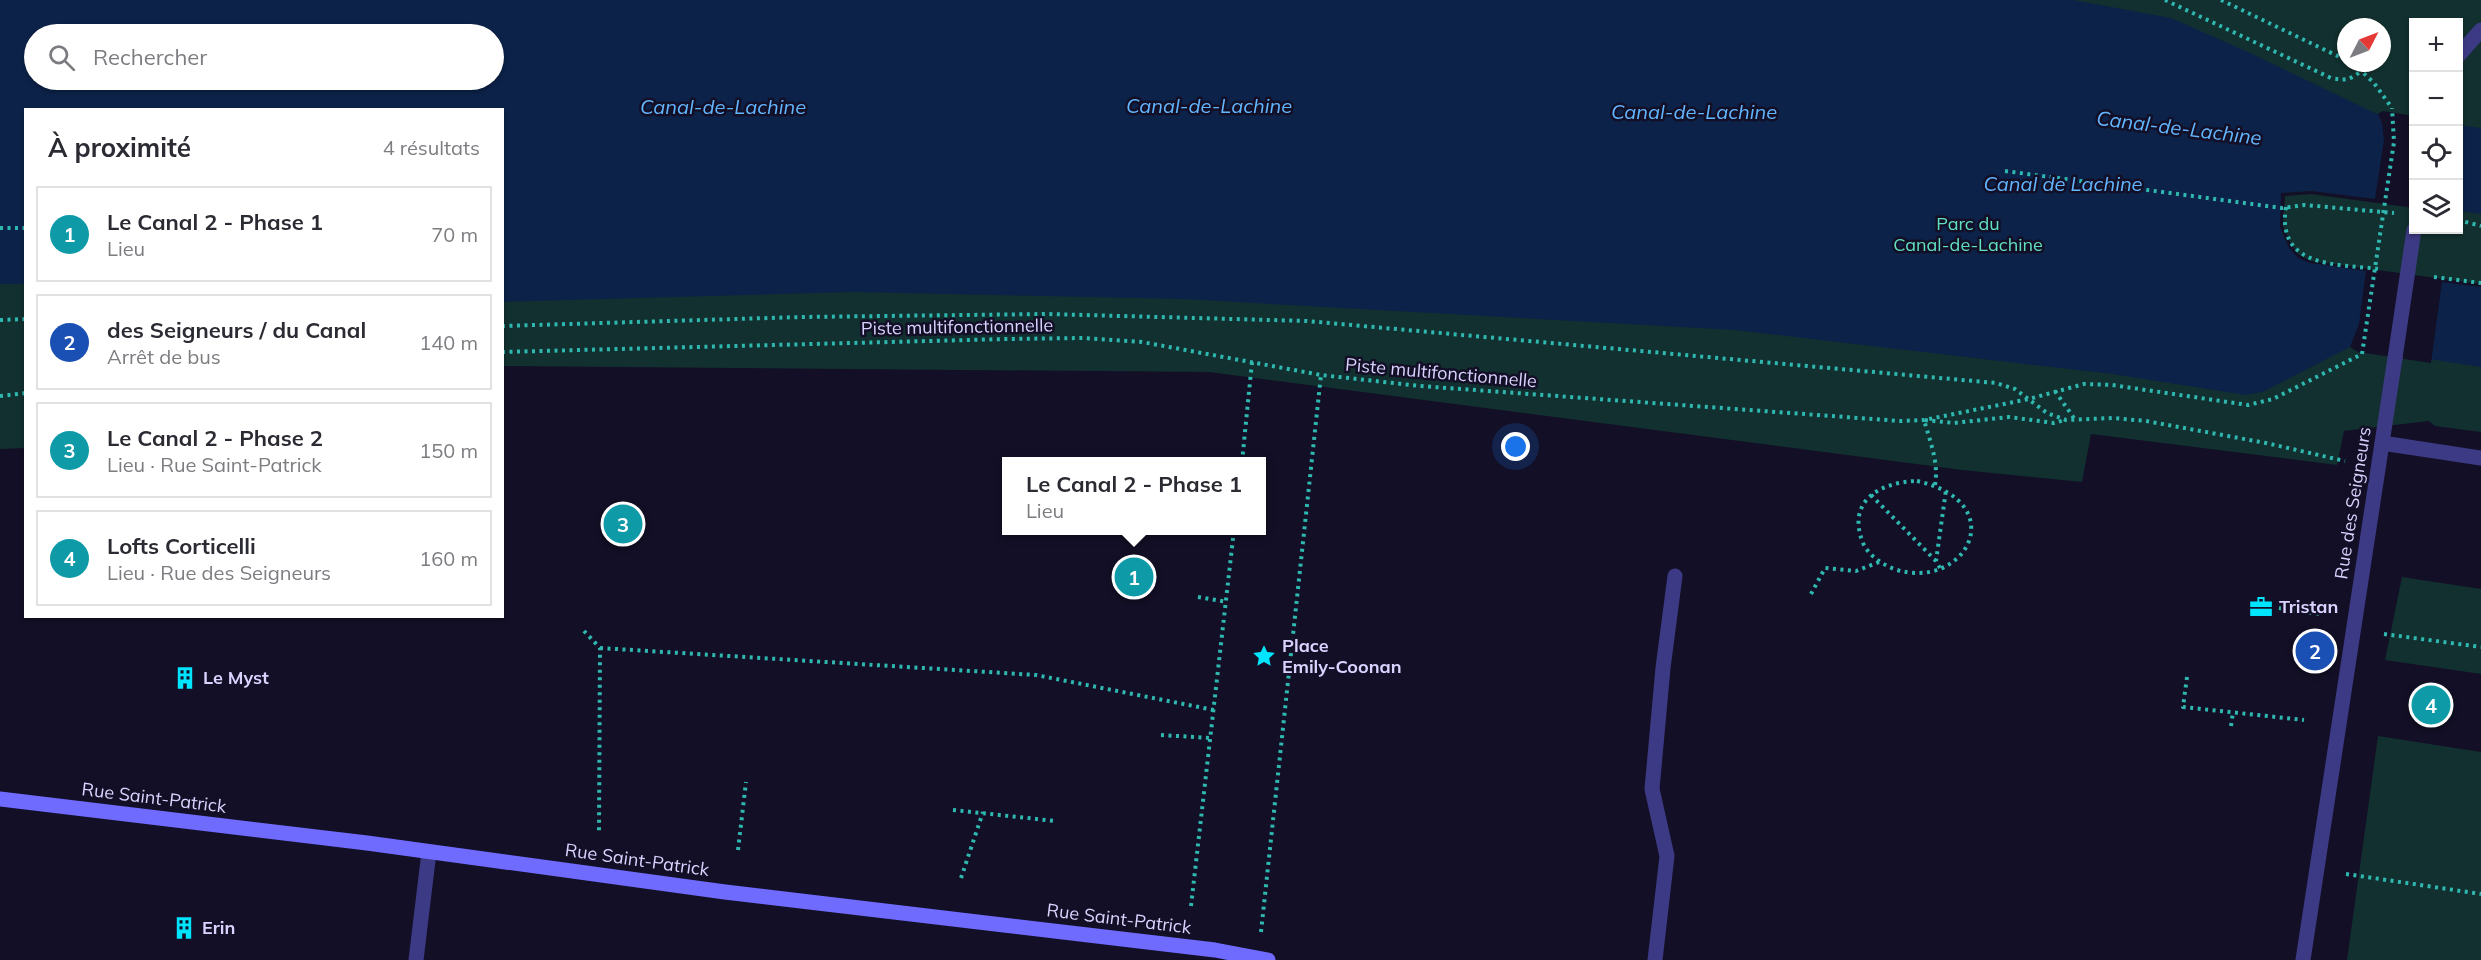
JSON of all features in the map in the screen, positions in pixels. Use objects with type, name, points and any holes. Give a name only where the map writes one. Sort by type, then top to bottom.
[{"type":"main road","name":"Rue Saint-Patrick","points":[[0,799],[366,843],[725,892],[1268,960]]},
{"type":"street","points":[[2463,50],[2481,30]]},
{"type":"street","name":"Rue des Seigneurs","points":[[2303,960],[2413,234]]},
{"type":"street","points":[[2382,443],[2481,458]]},
{"type":"street","points":[[1655,960],[1667,856],[1652,789],[1663,668],[1675,576]]},
{"type":"street","points":[[416,960],[429,852]]},
{"type":"path","points":[[2166,0],[2331,78],[2345,81],[2354,78],[2360,72]]},
{"type":"path","points":[[2221,0],[2337,56]]},
{"type":"path","name":"Piste multifonctionnelle","points":[[504,352],[1083,338],[1142,342],[1321,375],[1420,386],[1900,421],[1924,420],[2029,399],[2070,386],[2098,384],[2248,405],[2273,399],[2362,354],[2394,142],[2392,108],[2364,72]]},
{"type":"path","points":[[2005,171],[2286,207],[2305,205],[2403,213]]},
{"type":"path","points":[[2286,207],[2286,230],[2299,253],[2314,261],[2381,269]]},
{"type":"path","points":[[2463,221],[2481,226]]},
{"type":"path","points":[[0,228],[24,228]]},
{"type":"path","points":[[2426,275],[2481,283]]},
{"type":"path","points":[[504,326],[802,317],[1047,314],[1307,321],[1996,383],[2015,388],[2047,413],[2066,420],[2113,418],[2145,421],[2266,443],[2344,461]]},
{"type":"path","points":[[0,320],[24,319]]},
{"type":"path","points":[[1242,457],[1252,362]]},
{"type":"path","points":[[1265,914],[1321,375]]},
{"type":"path","points":[[2055,391],[2076,421]]},
{"type":"path","points":[[0,396],[24,393]]},
{"type":"path","points":[[1935,485],[1937,476],[1934,455],[1924,420],[1954,423],[2009,417],[2054,423],[2066,420]]},
{"type":"path","points":[[1917,481],[1946,490],[1962,503],[1968,513],[1971,536],[1962,555],[1954,562],[1940,568],[1913,573],[1901,571],[1879,562],[1865,547],[1860,535],[1859,518],[1862,506],[1883,486],[1917,481]]},
{"type":"path","points":[[1936,561],[1946,490]]},
{"type":"path","points":[[1871,495],[1936,561],[1940,568]]},
{"type":"path","points":[[1191,906],[1234,535]]},
{"type":"path","points":[[1811,594],[1825,568],[1856,572],[1879,562]]},
{"type":"path","points":[[1198,597],[1227,602]]},
{"type":"path","points":[[2279,608],[2320,614]]},
{"type":"path","points":[[584,631],[600,648],[1036,675],[1214,710]]},
{"type":"path","points":[[2384,634],[2481,647]]},
{"type":"path","points":[[599,832],[600,648]]},
{"type":"path","points":[[2187,677],[2183,706],[2304,720]]},
{"type":"path","points":[[2231,726],[2232,712]]},
{"type":"path","points":[[1161,735],[1211,738]]},
{"type":"path","points":[[738,850],[746,782]]},
{"type":"path","points":[[953,810],[1055,821]]},
{"type":"path","points":[[961,878],[983,812]]},
{"type":"path","points":[[2346,874],[2481,894]]},
{"type":"green space","name":"Canal de Lachine","points":[[0,0],[2481,0],[2481,432],[2435,426],[2429,421],[2344,431],[2337,465],[2091,434],[2082,482],[1962,470],[1209,372],[504,366],[504,108],[24,108],[24,448],[0,449]]},
{"type":"green space","points":[[2402,577],[2481,589],[2481,674],[2385,660]]},
{"type":"green space","points":[[2378,736],[2481,752],[2481,960],[2347,960]]},
{"type":"water","name":"Canal de Lachine","points":[[0,0],[2073,0],[2171,18],[2375,113],[2409,118],[2409,204],[2311,191],[2282,193],[2282,234],[2291,247],[2310,263],[2481,287],[2481,367],[2350,347],[2263,392],[2246,395],[2112,374],[1735,330],[1182,299],[853,292],[504,302],[504,108],[24,108],[24,284],[0,284]]},
{"type":"water","points":[[2463,126],[2481,128],[2481,214],[2463,212]]},
{"type":"pier","points":[[2383,111],[2409,115],[2409,207],[2311,194],[2285,196],[2283,226],[2299,255],[2311,261],[2481,284],[2481,287],[2442,282],[2431,363],[2358,352],[2350,347],[2359,324],[2366,271],[2310,263],[2298,258],[2289,248],[2280,227],[2281,193],[2311,191],[2375,199],[2384,140],[2382,123],[2378,114]]},
{"type":"place","name":"Le Canal 2 - Phase 2","points":[[623,524]]},
{"type":"place","name":"Le Canal 2 - Phase 1","points":[[1134,577]]},
{"type":"place","name":"Tristan","points":[[2261,607]]},
{"type":"place","name":"des Seigneurs / du Canal","points":[[2315,651]]},
{"type":"place","name":"Place Emily-Coonan","points":[[1264,656]]},
{"type":"place","name":"Le Myst","points":[[185,678]]},
{"type":"place","name":"Lofts Corticelli","points":[[2431,705]]},
{"type":"place","name":"Erin","points":[[184,928]]},
{"type":"water label","name":"Canal-de-Lachine","points":[[1209,106]]},
{"type":"water label","name":"Canal-de-Lachine","points":[[723,107]]},
{"type":"water label","name":"Canal-de-Lachine","points":[[1694,112]]},
{"type":"water label","name":"Canal-de-Lachine","points":[[2179,128]]},
{"type":"park label","name":"Parc du Canal-de-Lachine","points":[[1968,234]]}]
